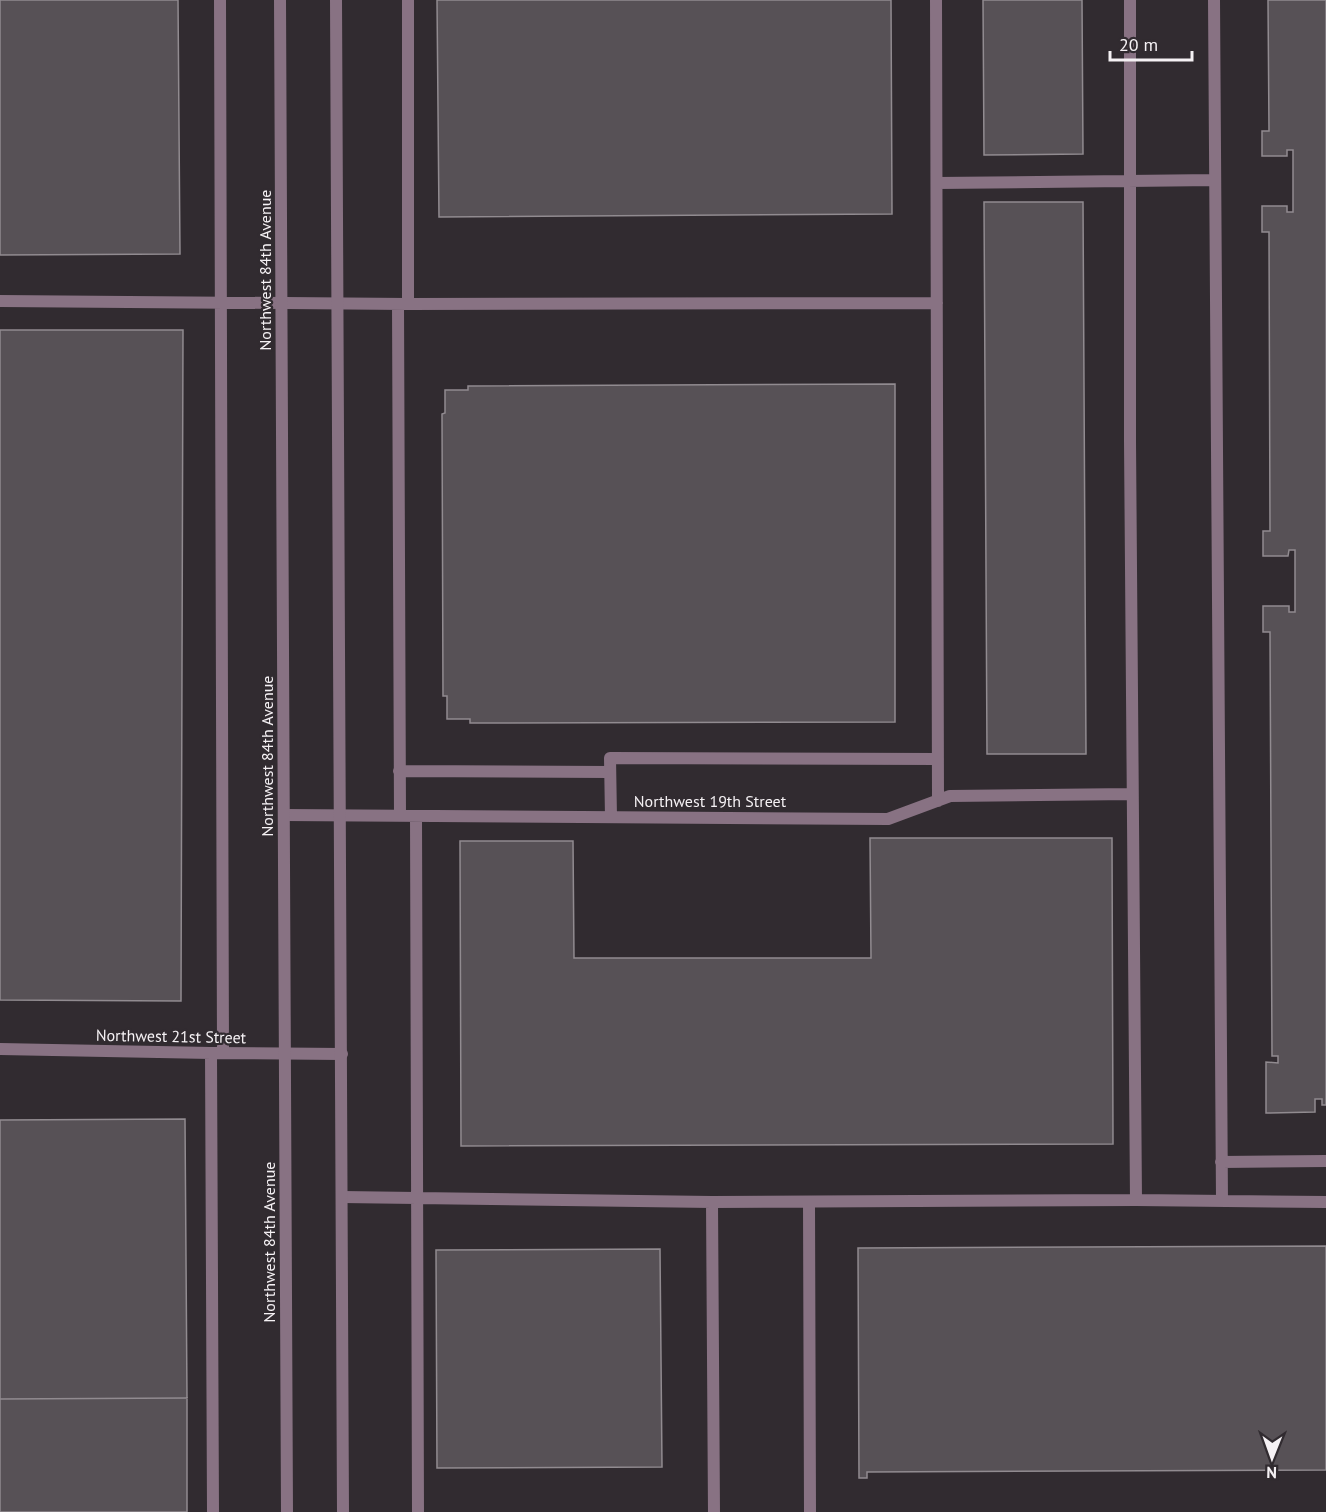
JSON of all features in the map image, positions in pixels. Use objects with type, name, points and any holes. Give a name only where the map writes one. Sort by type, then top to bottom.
[{"type":"street","points":[[213,1512],[222,302],[220,0]]},
{"type":"street","name":"Northwest 84th Avenue","points":[[280,0],[287,1512]]},
{"type":"street","points":[[336,0],[343,1512]]},
{"type":"street","points":[[400,816],[403,304],[408,0]]},
{"type":"street","points":[[936,0],[938,801]]},
{"type":"street","points":[[1130,0],[1132,794],[1136,1200]]},
{"type":"street","points":[[1214,0],[1222,1201]]},
{"type":"street","points":[[937,183],[1215,180]]},
{"type":"street","points":[[0,301],[403,304],[937,303]]},
{"type":"street","points":[[611,817],[610,758],[938,759]]},
{"type":"street","points":[[399,771],[610,772]]},
{"type":"street","name":"Northwest 19th Street","points":[[284,815],[888,819],[950,796],[1132,794]]},
{"type":"street","points":[[416,816],[417,1512]]},
{"type":"street","name":"Northwest 21st Street","points":[[0,1048],[342,1054]]},
{"type":"street","points":[[1221,1162],[1326,1161]]},
{"type":"street","points":[[342,1197],[809,1203],[1136,1200],[1326,1202]]},
{"type":"street","points":[[712,1202],[714,1512]]},
{"type":"street","points":[[809,1203],[810,1512]]},
{"type":"building","points":[[0,0],[178,0],[180,254],[0,255]]},
{"type":"building","points":[[437,0],[891,0],[892,214],[439,217]]},
{"type":"building","points":[[983,0],[1082,0],[1083,154],[984,155]]},
{"type":"building","points":[[1268,0],[1326,0],[1326,1105],[1322,1105],[1322,1099],[1315,1099],[1315,1112],[1266,1113],[1266,1062],[1278,1063],[1278,1056],[1272,1056],[1270,632],[1263,632],[1263,606],[1289,606],[1289,612],[1295,612],[1295,550],[1289,550],[1288,556],[1263,556],[1263,531],[1270,531],[1269,232],[1262,232],[1262,206],[1287,206],[1287,212],[1293,212],[1293,150],[1287,150],[1287,156],[1262,156],[1262,131],[1269,131]]},
{"type":"building","points":[[984,202],[1083,202],[1086,754],[987,754]]},
{"type":"building","points":[[0,330],[183,330],[181,1001],[0,1000]]},
{"type":"building","points":[[895,384],[895,722],[470,723],[470,719],[447,719],[447,696],[443,696],[442,414],[445,413],[445,390],[468,390],[468,386]]},
{"type":"building","points":[[870,838],[1112,838],[1113,1144],[461,1146],[460,841],[573,841],[574,958],[871,958]]},
{"type":"building","points":[[185,1119],[187,1398],[0,1399],[0,1120]]},
{"type":"building","points":[[1326,1246],[1326,1470],[867,1472],[867,1478],[859,1478],[858,1248]]},
{"type":"building","points":[[660,1249],[662,1467],[437,1468],[436,1250]]},
{"type":"building","points":[[187,1398],[187,1512],[0,1512],[0,1399]]}]
